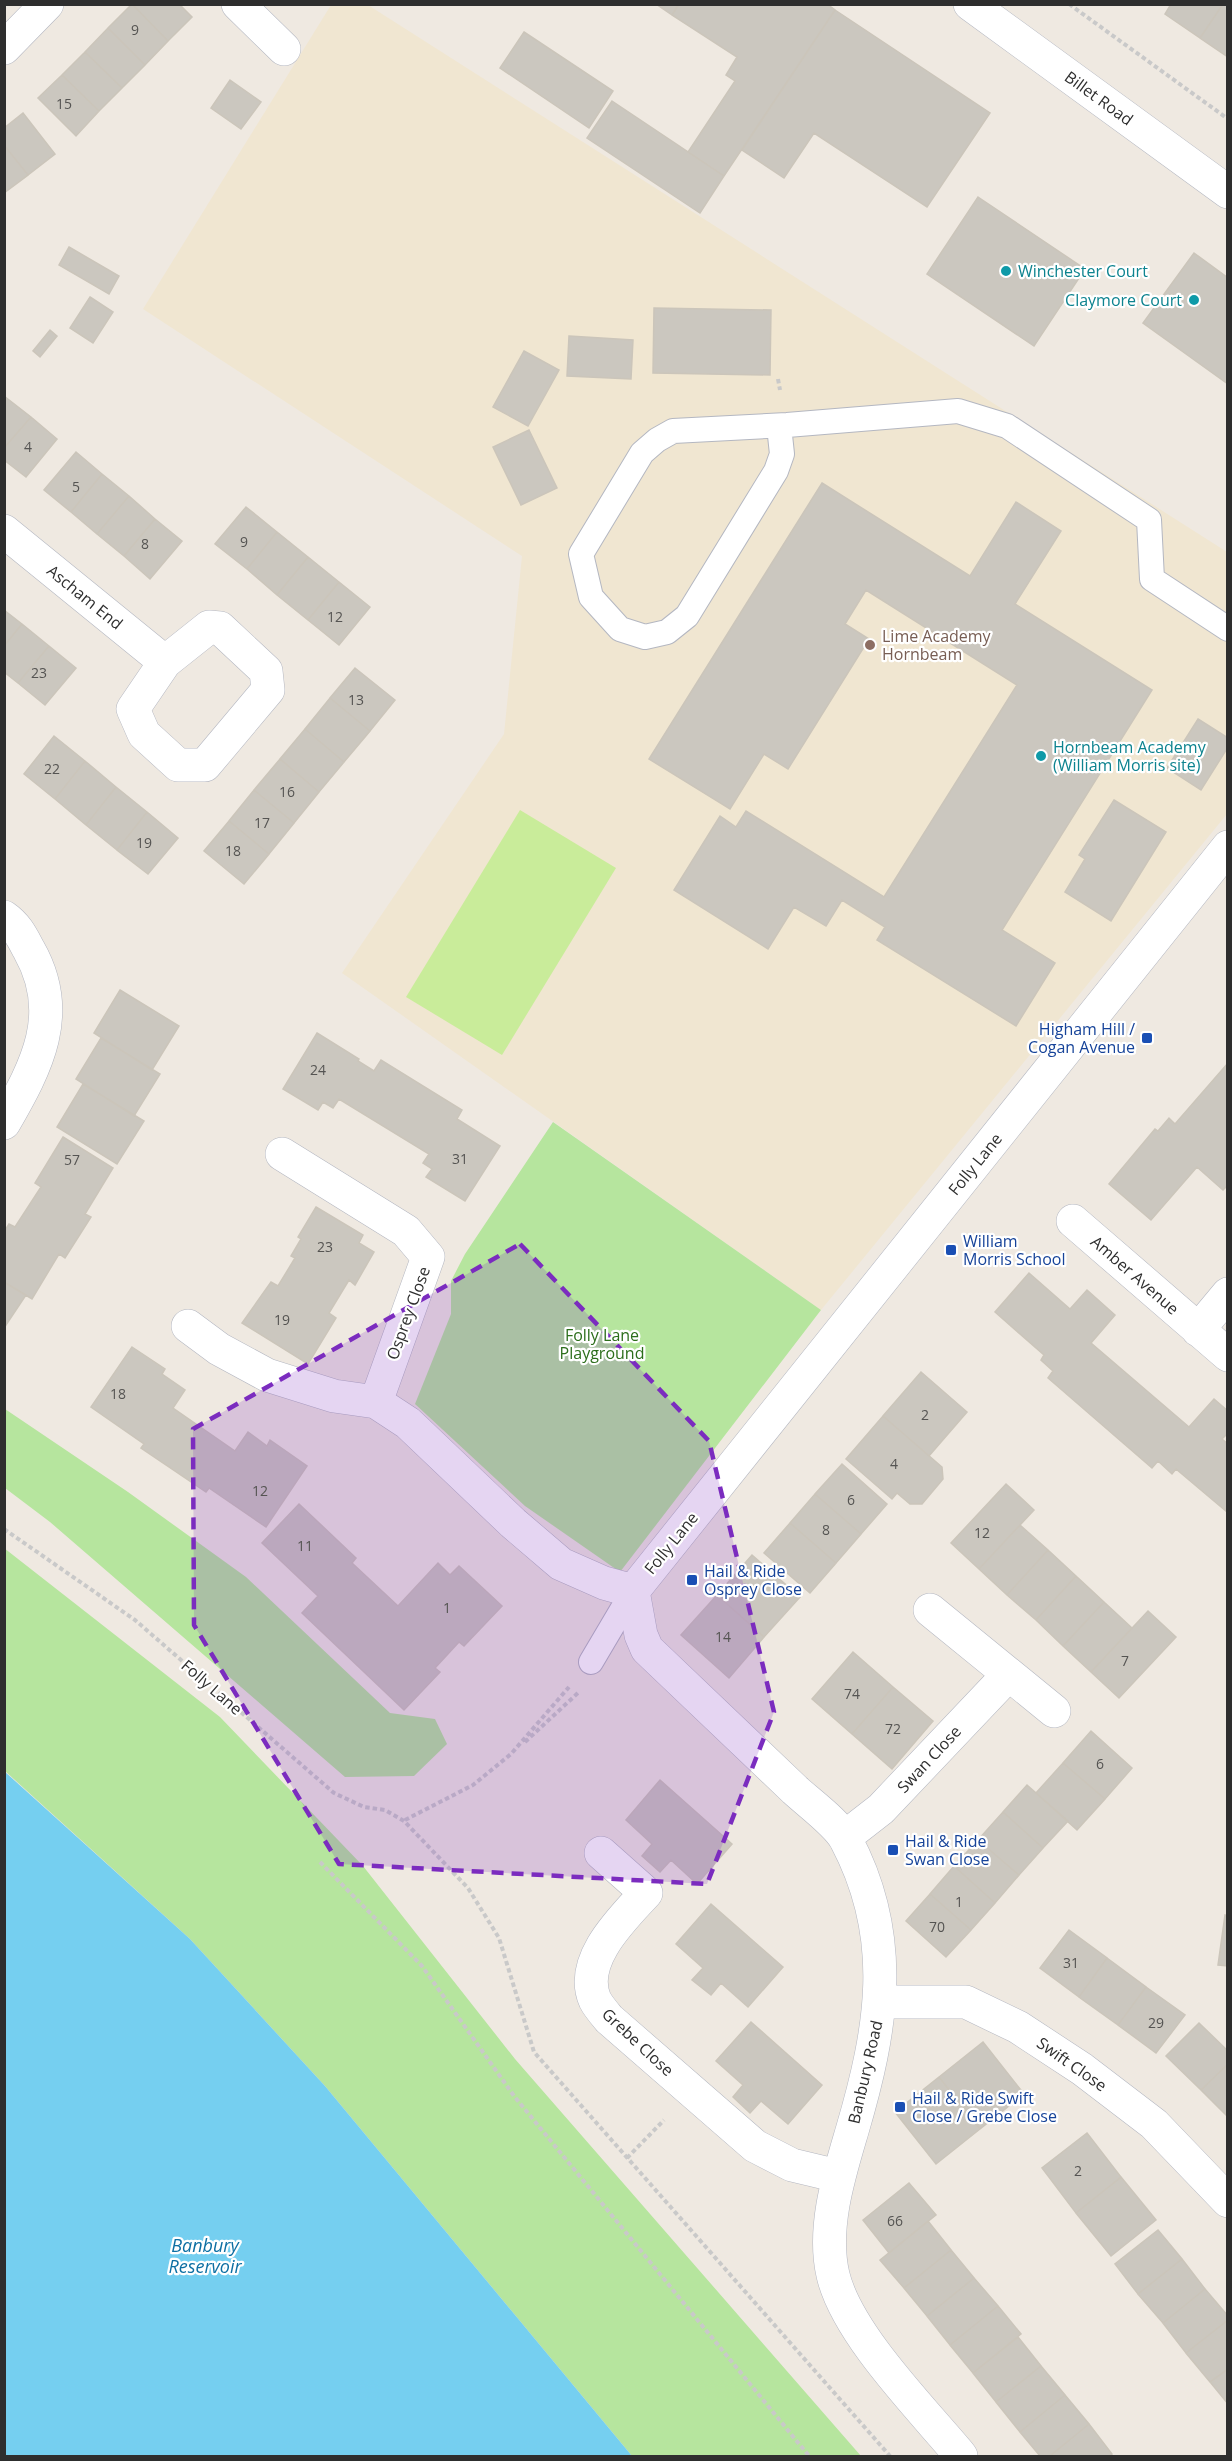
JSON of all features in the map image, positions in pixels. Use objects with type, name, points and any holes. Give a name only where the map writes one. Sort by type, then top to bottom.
[{"type":"street","points":[[4,48],[47,4]]},
{"type":"street","points":[[238,4],[284,49]]},
{"type":"street","name":"Billet Road","points":[[970,4],[1227,192]]},
{"type":"street","name":"Ascham End","points":[[4,531],[165,662]]},
{"type":"street","name":"Folly Lane","points":[[633,1590],[1227,847]]},
{"type":"street","points":[[4,917],[15,925],[36,962],[44,984],[46,1028],[33,1072],[4,1123]]},
{"type":"street","name":"Osprey Close","points":[[282,1154],[406,1231],[428,1257],[376,1402]]},
{"type":"street","name":"Amber Avenue","points":[[1073,1221],[1227,1355]]},
{"type":"street","points":[[1198,1330],[1227,1294]]},
{"type":"street","points":[[188,1326],[219,1350],[267,1375],[334,1396],[376,1402],[408,1423],[513,1524],[561,1564],[604,1583],[633,1590]]},
{"type":"street","name":"Banbury Road","points":[[633,1590],[647,1649],[845,1837],[868,1890],[879,1947],[880,2002],[876,2040],[838,2176],[831,2232],[833,2274],[845,2310],[872,2349],[961,2457]]},
{"type":"street","points":[[930,1610],[1054,1711]]},
{"type":"street","name":"Swan Close","points":[[845,1837],[881,1809],[1008,1675]]},
{"type":"street","name":"Grebe Close","points":[[601,1853],[645,1893],[618,1924],[597,1958],[590,1977],[595,2000],[609,2019],[755,2146],[792,2165],[838,2176]]},
{"type":"street","name":"Swift Close","points":[[880,2002],[966,2002],[1018,2026],[1082,2069],[1154,2124],[1227,2201]]},
{"type":"lane","points":[[779,426],[782,454],[776,471],[687,616],[667,632],[645,637],[620,629],[591,597],[581,554],[642,453],[657,440],[673,431],[779,426],[958,411],[1007,426],[1149,520],[1152,579],[1227,629]]},
{"type":"lane","name":"Folly Lane","points":[[591,1662],[633,1590]]},
{"type":"path","points":[[1069,4],[1227,118]]},
{"type":"path","name":"Folly Lane","points":[[4,1528],[135,1620],[334,1793],[364,1807],[385,1810],[404,1821]]},
{"type":"path","points":[[591,1662],[511,1754],[473,1785],[404,1821],[468,1888],[499,1938],[534,2052],[890,2457]]},
{"type":"path","points":[[320,1862],[422,1966],[514,2096],[809,2457]]},
{"type":"path","points":[[627,2158],[646,2138]]},
{"type":"highlighted area","points":[[520,1244],[709,1441],[774,1712],[707,1884],[339,1864],[194,1625],[193,1429]]},
{"type":"shaded area","name":"Lime Academy Hornbeam","points":[[331,5],[368,5],[1227,552],[1227,814],[821,1310],[342,973],[504,734],[522,556],[143,309]]},
{"type":"green space","points":[[520,810],[616,868],[502,1055],[406,997]]},
{"type":"green space","name":"Folly Lane Playground","points":[[553,1122],[821,1310],[620,1572],[525,1506],[415,1404],[451,1314],[451,1281],[465,1254]]},
{"type":"green space","points":[[5,1409],[128,1492],[246,1577],[390,1713],[435,1719],[447,1744],[414,1776],[345,1777],[50,1522],[5,1488]]},
{"type":"green space","points":[[4,1548],[220,1717],[363,1866],[515,2059],[861,2456],[632,2456],[325,2086],[190,1939],[5,1771]]},
{"type":"water","name":"Banbury Reservoir","points":[[4,1771],[190,1939],[325,2086],[632,2456],[5,2456]]},
{"type":"building","points":[[132,4],[168,41],[145,65],[108,28]]},
{"type":"building","points":[[132,4],[179,4],[192,17],[168,41]]},
{"type":"building","points":[[656,4],[679,4],[672,15]]},
{"type":"building","points":[[679,4],[827,4],[835,10],[724,176],[688,152],[735,81],[726,75],[737,57],[672,15]]},
{"type":"building","points":[[1171,4],[1223,4],[1200,38],[1165,14]]},
{"type":"building","points":[[1223,4],[1228,4],[1228,57],[1200,38]]},
{"type":"building","points":[[835,10],[990,113],[927,207],[814,133],[784,178],[742,150]]},
{"type":"building","points":[[108,28],[145,65],[122,88],[85,52]]},
{"type":"building","points":[[524,32],[613,91],[589,128],[500,68]]},
{"type":"building","points":[[85,52],[122,88],[99,111],[62,75]]},
{"type":"building","points":[[62,75],[99,111],[76,136],[38,98]]},
{"type":"building","points":[[230,80],[261,102],[241,129],[211,108]]},
{"type":"building","points":[[612,101],[724,176],[700,213],[587,138]]},
{"type":"building","points":[[23,113],[55,154],[28,175],[4,145],[4,128]]},
{"type":"building","points":[[4,145],[28,175],[4,193]]},
{"type":"building","name":"Winchester Court","points":[[978,197],[1085,269],[1034,346],[927,274]]},
{"type":"building","points":[[69,247],[119,276],[109,294],[59,265]]},
{"type":"building","name":"Claymore Court","points":[[1194,253],[1228,278],[1228,384],[1143,323]]},
{"type":"building","points":[[90,297],[113,312],[93,343],[70,328]]},
{"type":"building","points":[[654,308],[771,310],[770,375],[653,373]]},
{"type":"building","points":[[50,330],[57,336],[40,357],[33,351]]},
{"type":"building","points":[[569,336],[633,340],[631,379],[567,376]]},
{"type":"building","points":[[524,351],[559,370],[528,426],[493,407]]},
{"type":"building","points":[[4,396],[31,417],[4,448]]},
{"type":"building","points":[[31,417],[57,439],[26,477],[4,460],[4,448]]},
{"type":"building","points":[[529,430],[557,488],[521,505],[493,447]]},
{"type":"building","points":[[76,452],[102,474],[71,512],[44,490]]},
{"type":"building","points":[[102,474],[129,496],[97,534],[71,512]]},
{"type":"building","name":"Hornbeam Academy (William Morris site)","points":[[822,483],[970,576],[1016,502],[1061,531],[1015,604],[1152,690],[1002,930],[1055,963],[1016,1026],[877,940],[885,927],[842,900],[826,926],[794,907],[768,949],[674,890],[720,816],[736,827],[746,811],[884,897],[1017,685],[866,590],[845,624],[869,639],[788,769],[764,754],[730,809],[649,759]]},
{"type":"building","points":[[129,496],[155,519],[124,556],[97,534]]},
{"type":"building","points":[[246,507],[277,532],[247,569],[215,544]]},
{"type":"building","points":[[155,519],[182,541],[150,579],[124,556]]},
{"type":"building","points":[[277,532],[308,557],[277,595],[247,569]]},
{"type":"building","points":[[308,557],[339,582],[308,620],[277,595]]},
{"type":"building","points":[[339,582],[370,607],[339,645],[308,620]]},
{"type":"building","points":[[4,610],[22,624],[4,646]]},
{"type":"building","points":[[22,624],[49,646],[18,683],[4,672],[4,646]]},
{"type":"building","points":[[49,646],[76,668],[45,705],[18,683]]},
{"type":"building","points":[[355,668],[395,700],[370,731],[330,698]]},
{"type":"building","points":[[330,698],[370,731],[344,762],[305,729]]},
{"type":"building","points":[[1198,719],[1228,738],[1228,747],[1201,790],[1167,768]]},
{"type":"building","points":[[305,729],[344,762],[319,792],[280,759]]},
{"type":"building","points":[[54,736],[85,761],[55,799],[24,774]]},
{"type":"building","points":[[280,759],[319,792],[294,823],[254,790]]},
{"type":"building","points":[[85,761],[116,787],[86,825],[55,799]]},
{"type":"building","points":[[116,787],[147,812],[117,850],[86,825]]},
{"type":"building","points":[[254,790],[294,823],[269,854],[229,821]]},
{"type":"building","points":[[1114,800],[1166,832],[1111,921],[1065,892],[1085,859],[1079,855]]},
{"type":"building","points":[[147,812],[178,838],[148,874],[117,850]]},
{"type":"building","points":[[229,821],[269,854],[244,884],[204,851]]},
{"type":"building","points":[[120,990],[179,1026],[152,1070],[94,1033]]},
{"type":"building","points":[[317,1033],[374,1071],[381,1060],[462,1110],[457,1119],[500,1146],[465,1201],[426,1177],[432,1169],[423,1163],[429,1154],[339,1099],[333,1108],[323,1102],[318,1110],[283,1089]]},
{"type":"building","points":[[101,1038],[160,1074],[134,1116],[76,1079]]},
{"type":"building","points":[[1228,1063],[1228,1185],[1223,1190],[1197,1167],[1151,1220],[1109,1184],[1155,1129],[1158,1131],[1169,1118],[1175,1124]]},
{"type":"building","points":[[83,1084],[144,1121],[117,1164],[57,1127]]},
{"type":"building","points":[[63,1137],[113,1168],[85,1214],[91,1217],[65,1258],[59,1254],[32,1299],[4,1282],[4,1232],[9,1224],[15,1227],[41,1187],[35,1183]]},
{"type":"building","points":[[316,1207],[363,1235],[359,1243],[374,1252],[355,1285],[349,1280],[329,1313],[336,1318],[308,1364],[242,1323],[271,1282],[278,1286],[295,1258],[291,1256],[301,1239],[298,1237]]},
{"type":"building","points":[[1029,1273],[1070,1309],[1087,1290],[1115,1315],[1091,1343],[1189,1427],[1214,1399],[1228,1411],[1228,1433],[1222,1439],[1228,1444],[1227,1512],[1176,1469],[1172,1474],[1158,1461],[1152,1468],[1048,1378],[1053,1371],[1041,1360],[1044,1355],[995,1312]]},
{"type":"building","points":[[4,1282],[26,1295],[4,1328]]},
{"type":"building","points":[[132,1347],[165,1369],[162,1374],[185,1390],[173,1408],[235,1451],[248,1432],[267,1446],[270,1440],[307,1466],[266,1527],[209,1488],[206,1492],[141,1448],[144,1444],[91,1407]]},
{"type":"building","points":[[921,1372],[967,1412],[929,1456],[883,1416]]},
{"type":"building","points":[[883,1416],[942,1467],[943,1479],[922,1504],[910,1504],[897,1493],[892,1499],[846,1459]]},
{"type":"building","points":[[842,1464],[887,1504],[861,1534],[815,1494]]},
{"type":"building","points":[[1006,1484],[1034,1510],[979,1569],[951,1543]]},
{"type":"building","points":[[815,1494],[861,1534],[836,1563],[790,1523]]},
{"type":"building","points":[[299,1504],[356,1558],[352,1563],[398,1606],[438,1563],[450,1575],[459,1566],[502,1606],[464,1646],[459,1642],[435,1668],[440,1672],[404,1710],[302,1613],[318,1596],[262,1543]]},
{"type":"building","points":[[790,1523],[836,1563],[810,1593],[764,1553]]},
{"type":"building","points":[[1020,1525],[1048,1550],[1007,1595],[979,1569]]},
{"type":"building","points":[[1048,1550],[1076,1576],[1036,1620],[1007,1595]]},
{"type":"building","points":[[752,1555],[800,1597],[764,1637],[717,1595]]},
{"type":"building","points":[[1076,1576],[1104,1602],[1063,1646],[1036,1620]]},
{"type":"building","points":[[717,1595],[764,1637],[729,1678],[681,1635]]},
{"type":"building","points":[[1104,1602],[1132,1628],[1091,1672],[1063,1646]]},
{"type":"building","points":[[1148,1611],[1176,1637],[1119,1698],[1091,1672]]},
{"type":"building","points":[[853,1652],[893,1687],[852,1734],[812,1699]]},
{"type":"building","points":[[893,1687],[933,1721],[892,1769],[852,1734]]},
{"type":"building","points":[[1091,1731],[1132,1768],[1105,1799],[1063,1763]]},
{"type":"building","points":[[1063,1763],[1105,1799],[1077,1830],[1036,1793]]},
{"type":"building","points":[[660,1780],[732,1844],[697,1884],[671,1860],[660,1872],[642,1856],[652,1844],[626,1820]]},
{"type":"building","points":[[1027,1785],[1068,1821],[1043,1848],[1003,1812]]},
{"type":"building","points":[[1003,1812],[1043,1848],[1019,1875],[978,1840]]},
{"type":"building","points":[[978,1840],[1019,1875],[995,1903],[954,1866]]},
{"type":"building","points":[[954,1866],[995,1903],[971,1930],[930,1894]]},
{"type":"building","points":[[930,1894],[971,1930],[946,1957],[906,1921]]},
{"type":"building","points":[[711,1904],[783,1967],[748,2007],[721,1983],[711,1995],[692,1980],[703,1968],[676,1944]]},
{"type":"building","points":[[1225,1915],[1228,1916],[1228,1966],[1218,1965]]},
{"type":"building","points":[[1069,1930],[1107,1958],[1079,1997],[1040,1968]]},
{"type":"building","points":[[1107,1958],[1146,1987],[1118,2025],[1079,1997]]},
{"type":"building","points":[[1146,1987],[1185,2015],[1156,2053],[1118,2025]]},
{"type":"building","points":[[751,2022],[822,2085],[788,2124],[761,2101],[750,2113],[733,2097],[743,2085],[716,2061]]},
{"type":"building","points":[[1199,2023],[1228,2051],[1228,2064],[1201,2090],[1166,2056]]},
{"type":"building","points":[[983,2042],[1024,2094],[980,2129],[939,2077]]},
{"type":"building","points":[[1228,2064],[1228,2117],[1201,2090]]},
{"type":"building","points":[[939,2077],[980,2129],[936,2164],[895,2112]]},
{"type":"building","points":[[1087,2133],[1121,2177],[1076,2213],[1042,2168]]},
{"type":"building","points":[[1121,2177],[1156,2220],[1111,2256],[1076,2213]]},
{"type":"building","points":[[909,2183],[936,2215],[889,2253],[863,2220]]},
{"type":"building","points":[[928,2221],[951,2250],[904,2288],[880,2260]]},
{"type":"building","points":[[1158,2230],[1182,2259],[1138,2294],[1115,2264]]},
{"type":"building","points":[[951,2250],[974,2278],[927,2316],[904,2288]]},
{"type":"building","points":[[1182,2259],[1205,2289],[1163,2323],[1138,2294]]},
{"type":"building","points":[[974,2278],[998,2306],[950,2345],[927,2316]]},
{"type":"building","points":[[1205,2289],[1228,2316],[1228,2320],[1186,2353],[1163,2323]]},
{"type":"building","points":[[998,2306],[1021,2334],[973,2373],[950,2345]]},
{"type":"building","points":[[1228,2320],[1228,2369],[1210,2382],[1186,2353]]},
{"type":"building","points":[[1018,2337],[1041,2366],[996,2402],[973,2373]]},
{"type":"building","points":[[1041,2366],[1065,2395],[1020,2432],[996,2402]]},
{"type":"building","points":[[1228,2369],[1228,2404],[1210,2382]]},
{"type":"building","points":[[1065,2395],[1089,2424],[1050,2456],[1040,2456],[1020,2432]]},
{"type":"building","points":[[1089,2424],[1112,2454],[1109,2456],[1050,2456]]},
{"type":"place","name":"Winchester Court","points":[[1006,271]]},
{"type":"place","name":"Claymore Court","points":[[1194,300]]},
{"type":"place","name":"Lime Academy Hornbeam","points":[[870,645]]},
{"type":"place","name":"Hornbeam Academy (William Morris site)","points":[[1041,756]]},
{"type":"place","name":"Higham Hill / Cogan Avenue","points":[[1147,1038]]},
{"type":"place","name":"William Morris School","points":[[951,1250]]},
{"type":"place","name":"Hail & Ride Osprey Close","points":[[692,1580]]},
{"type":"place","name":"Hail & Ride Swan Close","points":[[893,1850]]},
{"type":"place","name":"Hail & Ride Swift Close / Grebe Close","points":[[900,2107]]}]
